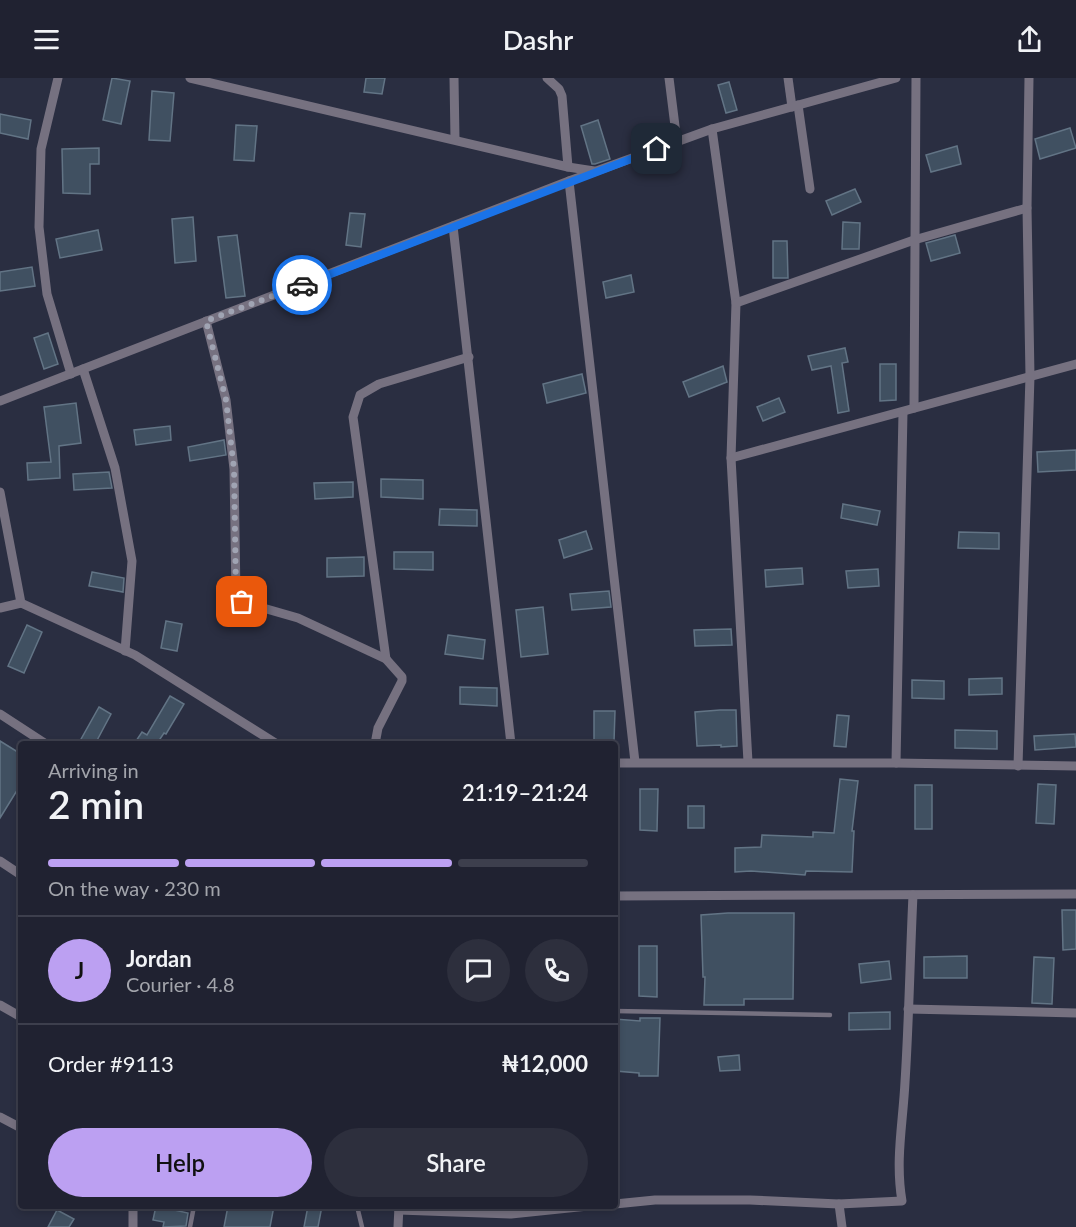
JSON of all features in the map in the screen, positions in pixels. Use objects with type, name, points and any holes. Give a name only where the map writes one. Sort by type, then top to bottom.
[{"type":"street","points":[[58,78],[41,149],[39,227],[47,294],[71,374]]},
{"type":"street","points":[[190,78],[568,167],[597,171]]},
{"type":"street","points":[[454,78],[455,139]]},
{"type":"street","points":[[547,78],[559,89],[562,96],[568,167]]},
{"type":"street","points":[[669,78],[676,142]]},
{"type":"street","points":[[788,78],[810,189]]},
{"type":"street","points":[[0,401],[569,181],[712,129],[896,78]]},
{"type":"street","points":[[914,408],[916,78]]},
{"type":"street","points":[[1018,766],[1030,375],[1027,208],[1029,78]]},
{"type":"street","points":[[712,129],[736,303],[731,458],[748,762]]},
{"type":"street","points":[[569,181],[634,762]]},
{"type":"street","points":[[736,303],[914,240],[1027,208]]},
{"type":"street","points":[[453,226],[511,741]]},
{"type":"street","points":[[206,321],[226,400],[234,469],[236,595],[242,602],[298,618],[386,659],[402,679],[378,728],[376,741]]},
{"type":"street","points":[[386,659],[353,417],[360,395],[379,384],[469,357]]},
{"type":"street","points":[[731,458],[1076,364]]},
{"type":"street","points":[[83,369],[115,468],[132,561],[125,651]]},
{"type":"street","points":[[896,763],[903,412]]},
{"type":"street","points":[[0,492],[21,603]]},
{"type":"street","points":[[0,609],[21,603],[135,655],[272,741]]},
{"type":"street","points":[[0,714],[41,741]]},
{"type":"street","points":[[618,763],[1076,766]]},
{"type":"street","points":[[0,861],[18,873]]},
{"type":"street","points":[[618,896],[1076,894]]},
{"type":"street","points":[[618,1204],[655,1200],[750,1200],[839,1204],[902,1201],[898,1182],[898,1143],[905,1085],[913,895]]},
{"type":"street","points":[[0,1005],[18,1015]]},
{"type":"street","points":[[908,1010],[1076,1013]]},
{"type":"street","points":[[0,1117],[18,1126]]},
{"type":"street","points":[[839,1204],[842,1227]]},
{"type":"street","points":[[133,1227],[134,1209]]},
{"type":"street","points":[[398,1227],[399,1209]]},
{"type":"street","points":[[418,1209],[511,1214],[559,1209]]},
{"type":"lane","points":[[618,1011],[830,1015]]},
{"type":"lane","points":[[190,1227],[193,1209]]},
{"type":"lane","points":[[358,1209],[362,1227]]},
{"type":"building","points":[[112,78],[130,81],[121,124],[103,120]]},
{"type":"building","points":[[366,78],[385,78],[382,94],[364,92]]},
{"type":"building","points":[[729,82],[737,110],[726,113],[718,85]]},
{"type":"building","points":[[152,91],[174,93],[170,141],[149,140]]},
{"type":"building","points":[[0,114],[31,120],[28,139],[0,133]]},
{"type":"building","points":[[598,120],[610,159],[592,164],[581,126]]},
{"type":"building","points":[[236,125],[257,126],[254,161],[234,160]]},
{"type":"building","points":[[1070,128],[1076,148],[1040,159],[1035,139]]},
{"type":"building","points":[[957,146],[961,164],[931,172],[926,155]]},
{"type":"building","points":[[99,148],[99,164],[90,164],[90,194],[63,193],[62,149]]},
{"type":"building","points":[[855,189],[861,202],[832,215],[826,201]]},
{"type":"building","points":[[350,213],[365,214],[361,247],[346,245]]},
{"type":"building","points":[[193,217],[196,261],[175,263],[172,219]]},
{"type":"building","points":[[843,222],[860,223],[859,249],[842,249]]},
{"type":"building","points":[[98,230],[102,250],[60,258],[56,239]]},
{"type":"building","points":[[237,235],[245,296],[226,298],[218,237]]},
{"type":"building","points":[[955,235],[960,253],[931,261],[926,243]]},
{"type":"building","points":[[773,241],[787,241],[788,278],[773,278]]},
{"type":"building","points":[[32,267],[35,286],[0,291],[0,272]]},
{"type":"building","points":[[631,275],[634,292],[606,298],[603,282]]},
{"type":"building","points":[[48,333],[58,364],[44,369],[34,338]]},
{"type":"building","points":[[845,348],[848,362],[842,363],[849,411],[838,413],[831,366],[812,370],[808,356]]},
{"type":"building","points":[[880,364],[896,364],[896,400],[880,401]]},
{"type":"building","points":[[723,366],[727,382],[689,397],[683,382]]},
{"type":"building","points":[[582,374],[586,393],[547,403],[543,384]]},
{"type":"building","points":[[779,398],[785,412],[763,421],[757,407]]},
{"type":"building","points":[[76,403],[81,443],[59,446],[60,478],[28,480],[27,463],[51,462],[44,407]]},
{"type":"building","points":[[170,426],[171,440],[136,445],[134,430]]},
{"type":"building","points":[[224,440],[226,455],[190,461],[188,447]]},
{"type":"building","points":[[1076,450],[1076,470],[1038,472],[1037,452]]},
{"type":"building","points":[[109,472],[112,488],[74,490],[73,474]]},
{"type":"building","points":[[381,479],[423,480],[423,499],[381,497]]},
{"type":"building","points":[[353,482],[353,497],[315,499],[314,483]]},
{"type":"building","points":[[843,504],[880,511],[877,525],[841,518]]},
{"type":"building","points":[[440,509],[477,510],[477,526],[439,525]]},
{"type":"building","points":[[586,531],[592,549],[564,558],[559,540]]},
{"type":"building","points":[[959,532],[999,533],[999,549],[958,548]]},
{"type":"building","points":[[394,552],[433,552],[433,570],[394,569]]},
{"type":"building","points":[[364,557],[364,576],[327,577],[327,558]]},
{"type":"building","points":[[802,568],[803,584],[766,587],[765,570]]},
{"type":"building","points":[[878,569],[879,586],[848,588],[846,571]]},
{"type":"building","points":[[92,572],[124,578],[123,592],[89,586]]},
{"type":"building","points":[[609,591],[611,607],[572,610],[570,594]]},
{"type":"building","points":[[543,607],[548,654],[521,657],[516,610]]},
{"type":"building","points":[[166,621],[182,624],[177,651],[161,648]]},
{"type":"building","points":[[27,625],[42,632],[24,673],[8,666]]},
{"type":"building","points":[[731,629],[732,645],[695,646],[694,630]]},
{"type":"building","points":[[448,635],[485,640],[483,659],[445,654]]},
{"type":"building","points":[[1002,678],[1002,694],[969,695],[969,679]]},
{"type":"building","points":[[912,680],[944,681],[944,699],[912,698]]},
{"type":"building","points":[[460,687],[497,688],[497,706],[460,704]]},
{"type":"building","points":[[170,696],[184,704],[166,734],[164,733],[159,741],[136,741],[142,732],[147,735]]},
{"type":"building","points":[[99,707],[111,714],[97,741],[80,741]]},
{"type":"building","points":[[736,710],[737,746],[697,746],[695,712]]},
{"type":"building","points":[[594,711],[615,711],[614,741],[594,741]]},
{"type":"building","points":[[837,715],[849,716],[846,747],[834,746]]},
{"type":"building","points":[[955,730],[997,731],[997,749],[955,748]]},
{"type":"building","points":[[1075,734],[1076,747],[1035,750],[1034,736]]},
{"type":"building","points":[[0,741],[18,752],[18,789],[0,818]]},
{"type":"building","points":[[840,779],[858,781],[852,831],[854,831],[852,872],[806,871],[805,875],[735,872],[735,848],[761,847],[762,835],[813,837],[813,832],[834,833]]},
{"type":"building","points":[[1038,784],[1056,785],[1054,824],[1036,823]]},
{"type":"building","points":[[915,785],[932,785],[932,829],[915,829]]},
{"type":"building","points":[[640,789],[658,789],[657,831],[640,830]]},
{"type":"building","points":[[688,806],[704,806],[704,828],[688,828]]},
{"type":"building","points":[[1062,910],[1076,910],[1076,949],[1063,950]]},
{"type":"building","points":[[794,913],[793,999],[744,999],[744,1005],[704,1005],[705,977],[703,977],[701,915]]},
{"type":"building","points":[[639,946],[657,946],[657,997],[639,996]]},
{"type":"building","points":[[967,956],[967,978],[924,978],[924,957]]},
{"type":"building","points":[[1034,957],[1054,958],[1052,1004],[1032,1003]]},
{"type":"building","points":[[889,961],[891,979],[861,983],[859,964]]},
{"type":"building","points":[[890,1012],[890,1029],[849,1030],[849,1013]]},
{"type":"building","points":[[640,1018],[660,1018],[658,1076],[639,1076],[639,1073],[618,1071],[618,1019],[640,1021]]},
{"type":"building","points":[[739,1055],[740,1070],[720,1071],[718,1057]]},
{"type":"building","points":[[155,1209],[188,1213],[186,1226],[163,1227],[164,1222],[153,1220]]},
{"type":"building","points":[[227,1209],[273,1209],[270,1227],[224,1227]]},
{"type":"building","points":[[307,1209],[321,1209],[318,1227],[304,1227]]},
{"type":"building","points":[[57,1210],[74,1219],[69,1227],[48,1227]]},
{"type":"way so far","points":[[242,602],[236,595],[234,469],[226,400],[206,321],[302,285]]},
{"type":"route","points":[[302,285],[657,149]]}]
